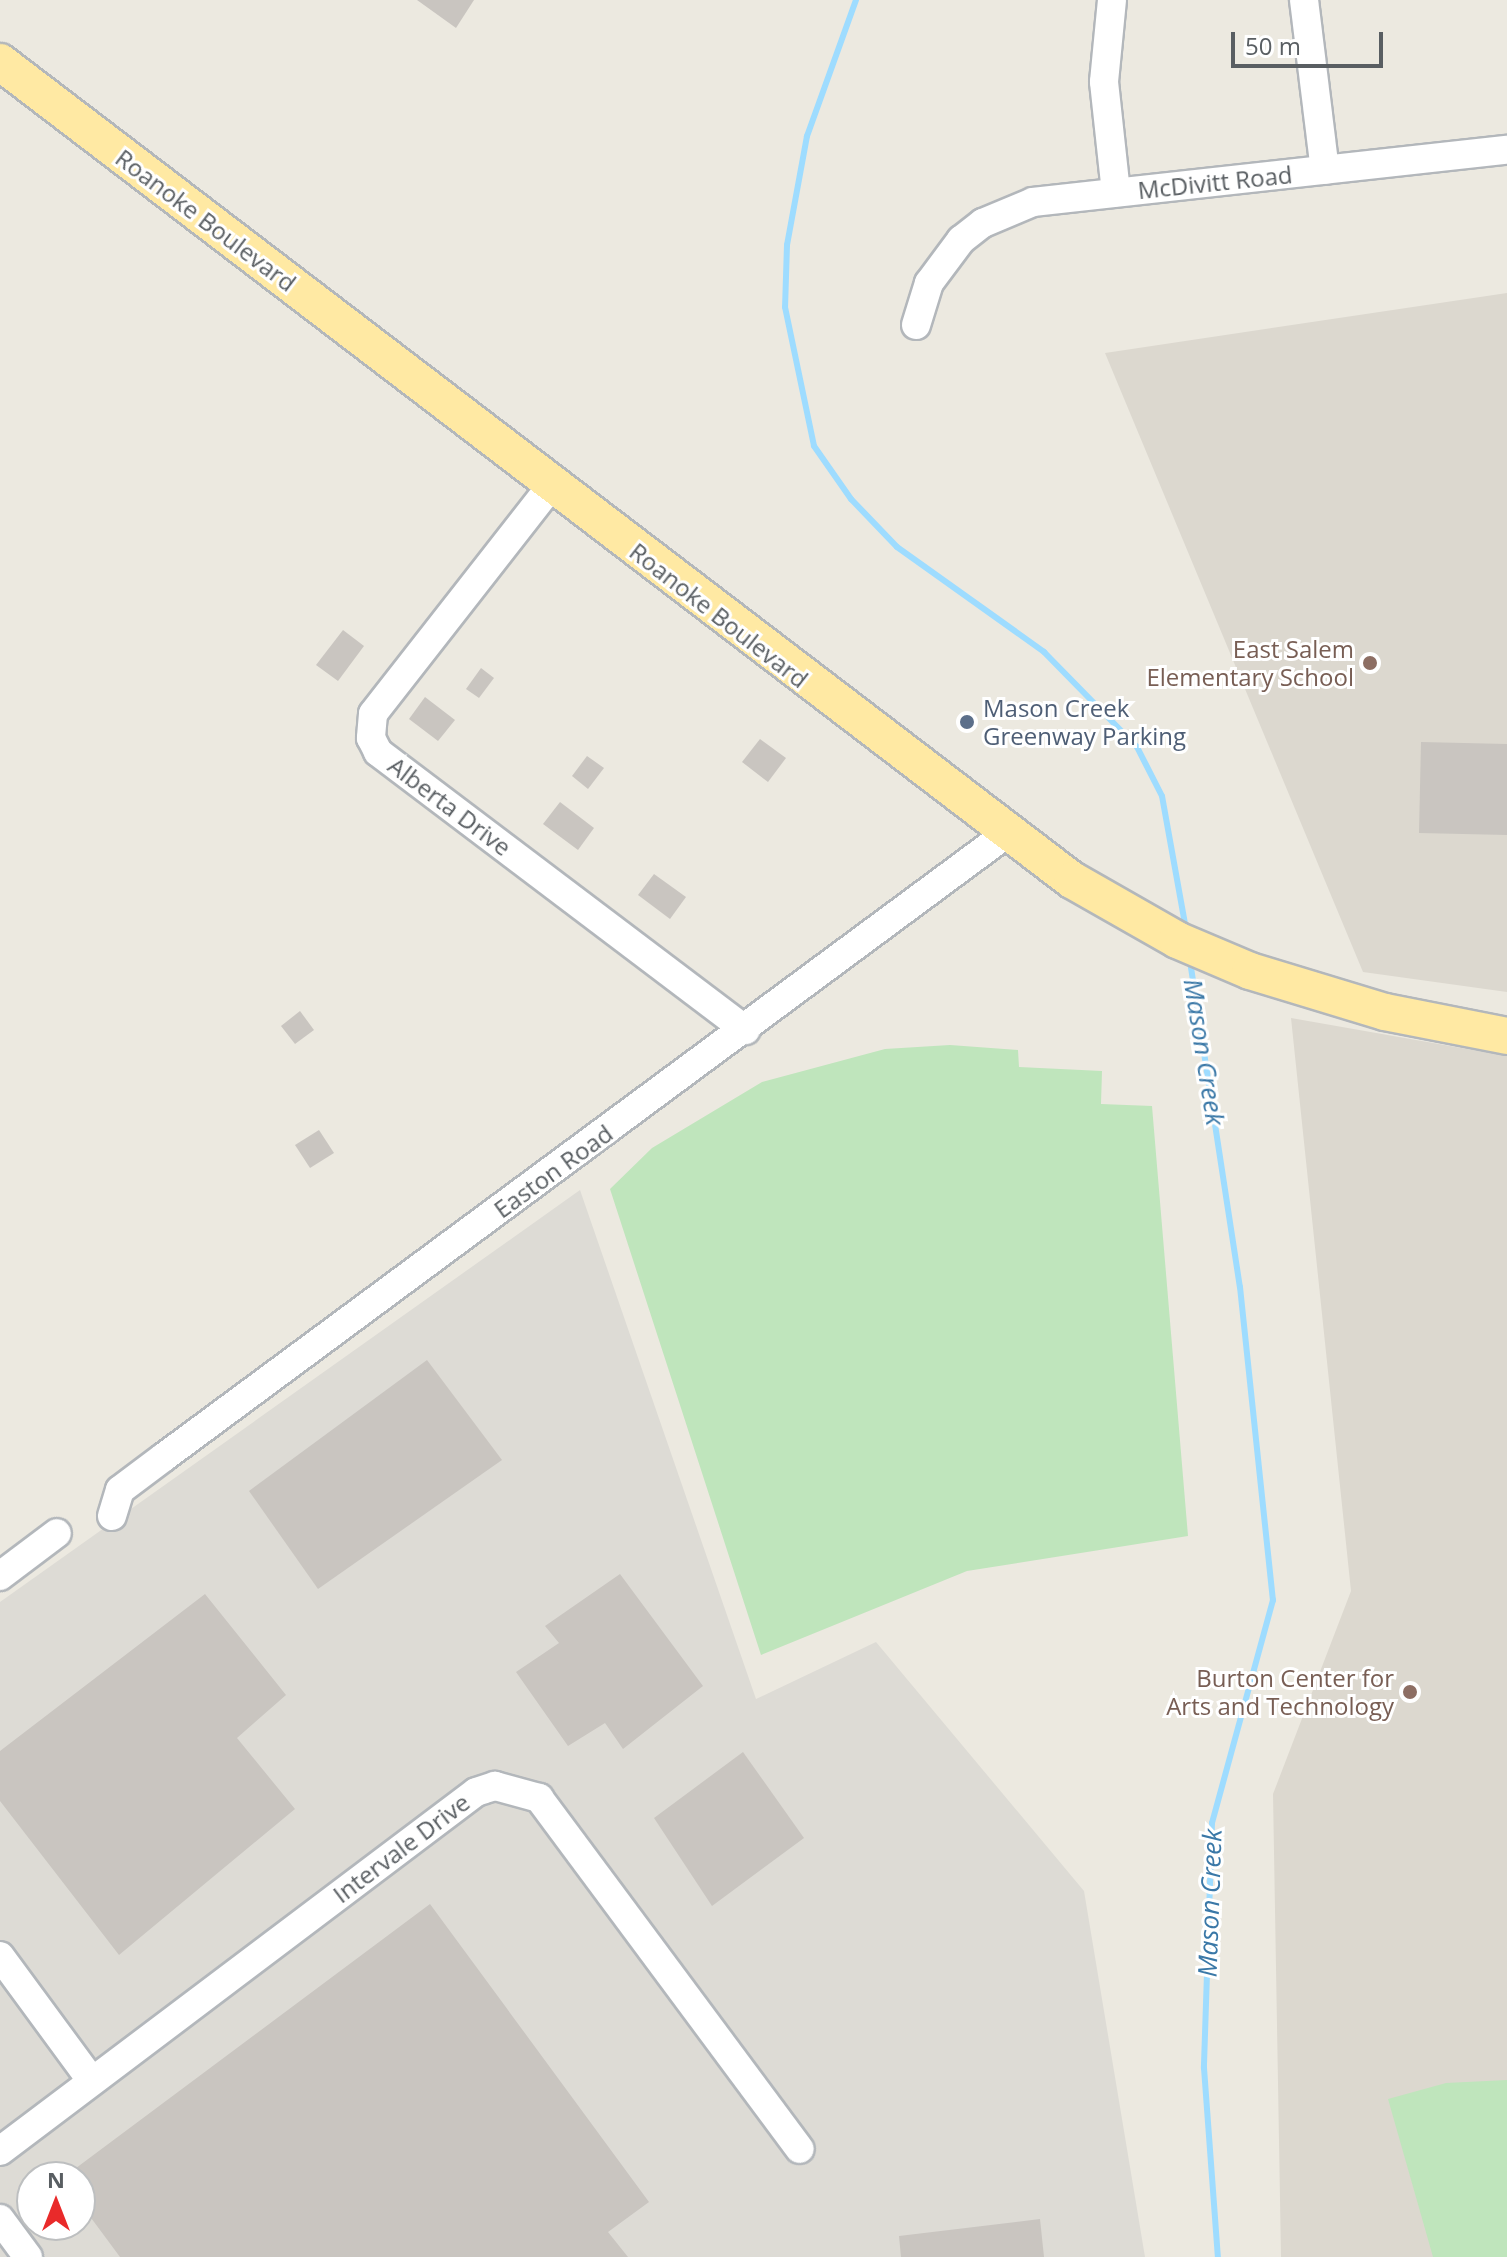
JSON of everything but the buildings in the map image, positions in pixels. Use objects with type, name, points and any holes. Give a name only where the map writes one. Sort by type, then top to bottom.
[{"type":"main road","name":"Roanoke Boulevard","points":[[0,62],[1006,834],[1177,940],[1244,969],[1385,1012],[1507,1036]]},
{"type":"street","name":"McDivitt Road","points":[[1112,0],[1104,82],[1116,192],[1507,150]]},
{"type":"street","points":[[1304,0],[1325,170]]},
{"type":"street","points":[[916,325],[943,260],[983,223],[1033,202],[1116,192]]},
{"type":"street","name":"Alberta Drive","points":[[551,486],[373,714],[371,738],[378,752],[746,1030]]},
{"type":"street","name":"Easton Road","points":[[112,1516],[120,1490],[746,1030],[1006,834]]},
{"type":"street","points":[[0,1576],[57,1533]]},
{"type":"street","name":"Intervale Drive","points":[[0,2151],[476,1792],[512,1786],[539,1798],[800,2149]]},
{"type":"street","points":[[0,1956],[91,2080]]},
{"type":"street","points":[[0,2219],[28,2257]]},
{"type":"shaded area","name":"East Salem Elementary School","points":[[1507,293],[1507,992],[1363,972],[1105,353]]},
{"type":"shaded area","name":"Burton Center for Arts and Technology","points":[[1291,1018],[1507,1056],[1507,2257],[1281,2257],[1273,1794],[1351,1591]]},
{"type":"shaded area","points":[[580,1190],[756,1699],[876,1642],[1084,1891],[1145,2257],[0,2257],[0,1602]]},
{"type":"green space","points":[[950,1045],[1018,1050],[1019,1067],[1102,1071],[1101,1104],[1152,1106],[1188,1536],[967,1571],[761,1655],[610,1189],[652,1148],[762,1082],[885,1049]]},
{"type":"green space","points":[[1507,2080],[1507,2257],[1433,2257],[1388,2099],[1446,2083]]},
{"type":"waterway","name":"Mason Creek","points":[[856,0],[807,136],[787,245],[785,307],[814,446],[851,499],[897,547],[1044,652],[1137,747],[1162,796],[1186,930]]},
{"type":"waterway","name":"Mason Creek","points":[[1190,961],[1240,1287],[1273,1600],[1212,1823],[1204,2068],[1218,2257]]},
{"type":"place","name":"East Salem Elementary School","points":[[1370,663]]},
{"type":"place","name":"Mason Creek Greenway Parking","points":[[967,722]]},
{"type":"place","name":"Burton Center for Arts and Technology","points":[[1410,1692]]}]
